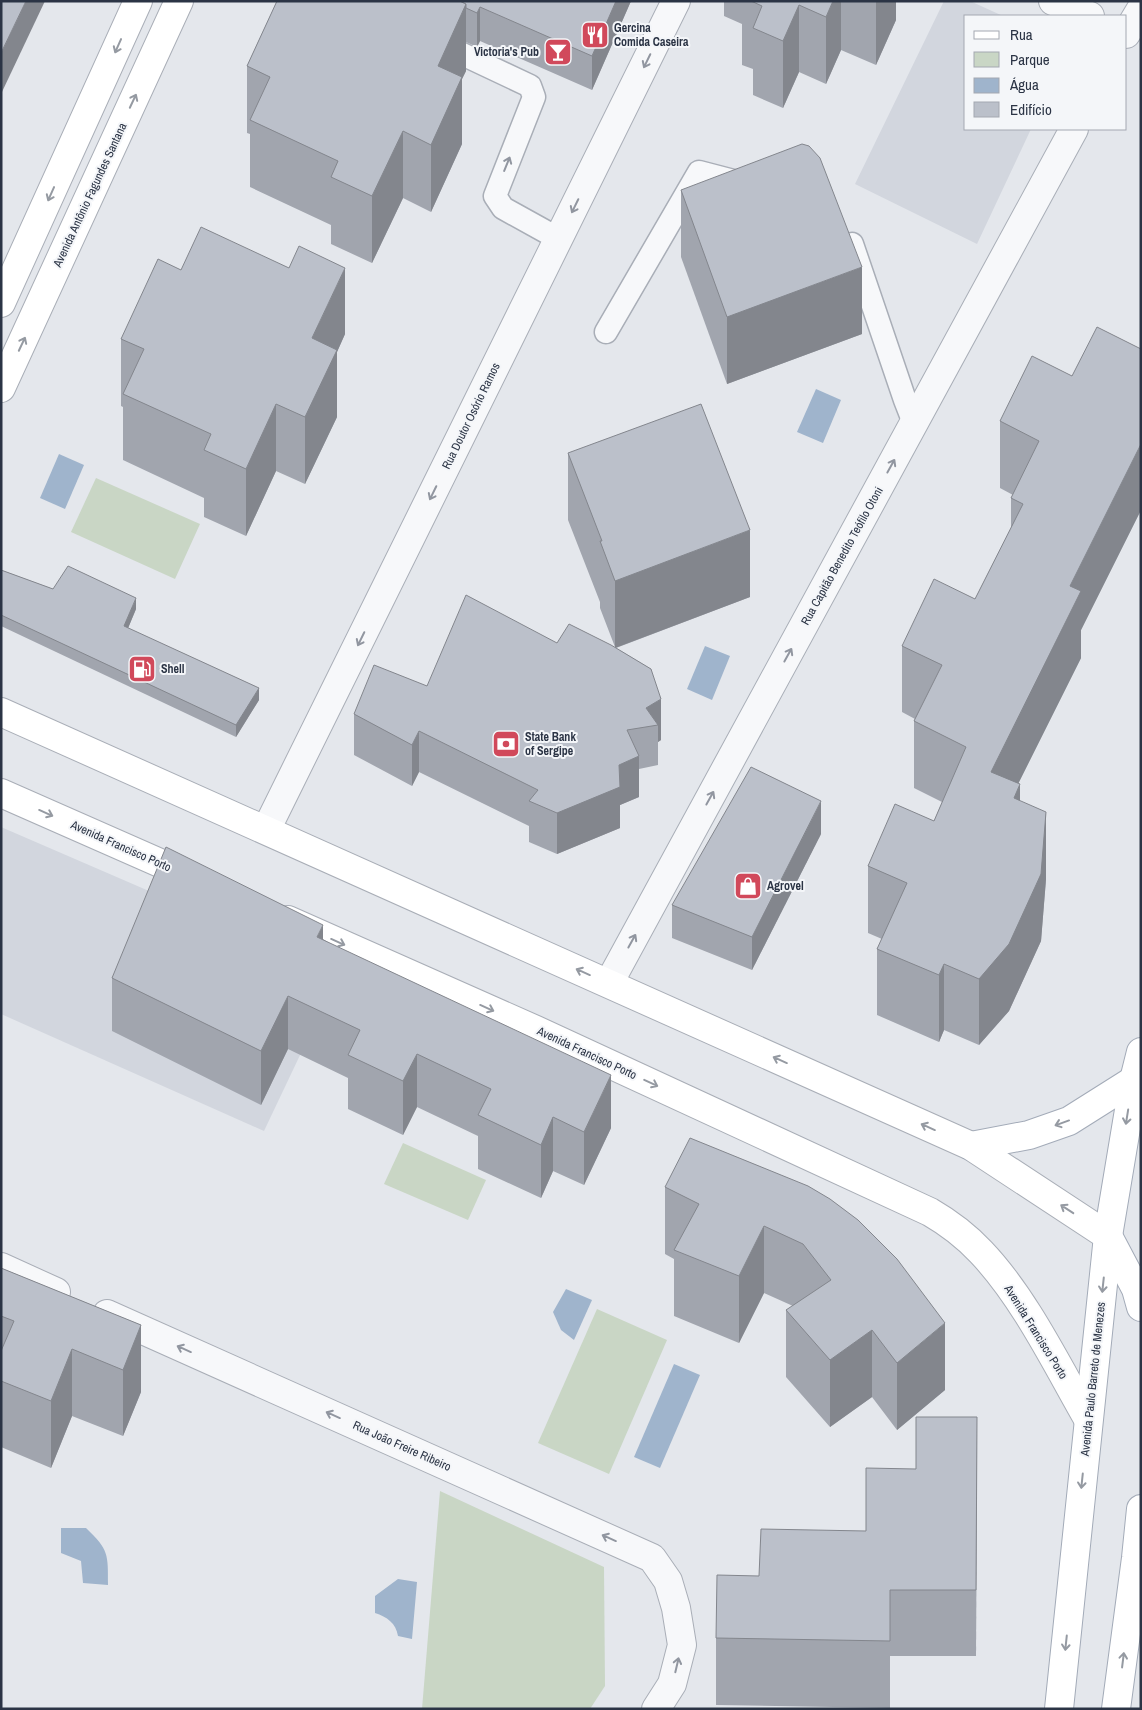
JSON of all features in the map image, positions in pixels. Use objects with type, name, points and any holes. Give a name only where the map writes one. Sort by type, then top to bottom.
[{"type":"main road","points":[[1,303],[138,1]]},
{"type":"main road","name":"Avenida Antônio Fagundes Santana","points":[[1,388],[178,1]]},
{"type":"main road","points":[[1,712],[971,1146],[1108,1236],[1136,1289],[1141,1306]]},
{"type":"main road","name":"Avenida Francisco Porto","points":[[1,793],[219,889]]},
{"type":"main road","name":"Avenida Francisco Porto","points":[[264,909],[536,1030],[930,1212],[952,1226],[980,1251],[1018,1299],[1088,1419]]},
{"type":"main road","name":"Avenida Paulo Barreto de Menezes","points":[[1059,1709],[1108,1236],[1134,1080],[1141,1052]]},
{"type":"main road","points":[[971,1146],[1029,1135],[1069,1121],[1134,1080]]},
{"type":"main road","points":[[1116,1709],[1141,1509]]},
{"type":"street","name":"Rua Doutor Osório Ramos","points":[[266,830],[676,1]]},
{"type":"street","points":[[1053,1],[1088,15]]},
{"type":"street","name":"Rua Capitão Benedito Teófilo Otoni","points":[[609,983],[1073,130]]},
{"type":"street","name":"Rua João Freire Ribeiro","points":[[1,1267],[652,1558],[668,1581],[676,1608],[682,1645],[672,1684],[656,1709]]},
{"type":"lane","points":[[418,34],[530,86],[534,97],[495,196],[503,208],[559,239]]},
{"type":"lane","points":[[606,332],[699,172],[762,188]]},
{"type":"lane","points":[[839,226],[851,240],[914,423]]},
{"type":"shaded area","points":[[944,1],[970,1],[1001,15],[964,15],[964,130],[1031,130],[977,244],[855,184]]},
{"type":"shaded area","points":[[1,827],[339,973],[264,1131],[1,1014]]},
{"type":"green space","points":[[96,478],[200,524],[175,579],[71,532]]},
{"type":"green space","points":[[403,1143],[486,1180],[468,1220],[384,1184]]},
{"type":"green space","points":[[597,1309],[667,1340],[609,1474],[538,1443]]},
{"type":"green space","points":[[440,1491],[604,1567],[605,1686],[590,1709],[422,1709]]},
{"type":"water","points":[[816,389],[841,400],[823,443],[797,432]]},
{"type":"water","points":[[59,454],[84,465],[65,509],[40,498]]},
{"type":"water","points":[[705,646],[730,656],[712,700],[687,689]]},
{"type":"water","points":[[566,1289],[592,1300],[574,1340],[561,1330],[553,1312]]},
{"type":"water","points":[[674,1364],[700,1375],[660,1468],[634,1457]]},
{"type":"water","points":[[61,1528],[86,1528],[99,1542],[106,1553],[108,1585],[83,1583],[81,1561],[61,1553]]},
{"type":"water","points":[[398,1579],[417,1582],[412,1639],[398,1636],[395,1627],[390,1621],[375,1613],[375,1596]]},
{"type":"building","points":[[1,1],[26,1],[1,53]]},
{"type":"building","points":[[277,1],[460,1],[466,4],[438,66],[462,77],[431,145],[403,131],[372,196],[331,177],[338,161],[250,120],[270,77],[247,66]]},
{"type":"building","points":[[460,1],[616,1],[592,56],[480,7],[477,13],[466,8],[466,4]]},
{"type":"building","points":[[751,1],[833,1],[826,17],[799,5],[783,41],[753,28],[762,6]]},
{"type":"building","points":[[802,144],[809,146],[820,158],[862,267],[727,317],[681,190]]},
{"type":"building","points":[[201,227],[289,268],[299,246],[345,268],[312,338],[337,350],[305,417],[276,404],[246,469],[204,450],[211,434],[123,394],[144,349],[121,339],[158,259],[181,270]]},
{"type":"building","points":[[1097,327],[1141,349],[1141,444],[1070,586],[1081,591],[991,772],[1020,784],[1014,798],[1046,812],[1041,874],[1009,944],[979,979],[944,964],[939,975],[877,949],[907,883],[868,866],[895,804],[934,821],[966,747],[914,721],[942,665],[902,646],[934,579],[975,599],[1023,504],[1011,498],[1039,441],[1000,421],[1032,356],[1072,376]]},
{"type":"building","points":[[701,404],[750,530],[615,581],[600,541],[602,541],[568,453]]},
{"type":"building","name":"Shell","points":[[68,566],[136,598],[124,626],[259,688],[236,725],[1,615],[1,570],[53,589]]},
{"type":"building","name":"State Bank of Sergipe","points":[[466,595],[557,643],[569,624],[611,645],[651,669],[661,699],[646,708],[658,725],[627,730],[639,756],[619,765],[620,787],[557,813],[529,801],[538,790],[419,731],[412,745],[354,714],[374,665],[427,686]]},
{"type":"building","name":"Agrovel","points":[[751,767],[821,801],[752,937],[672,905]]},
{"type":"building","points":[[166,847],[323,925],[317,937],[611,1075],[584,1132],[553,1117],[541,1145],[478,1115],[491,1089],[417,1054],[403,1081],[348,1055],[360,1030],[288,996],[261,1051],[112,978]]},
{"type":"building","points":[[690,1138],[808,1186],[830,1199],[858,1220],[897,1259],[945,1323],[897,1363],[872,1330],[830,1360],[786,1310],[831,1280],[803,1244],[764,1226],[739,1276],[674,1250],[699,1204],[665,1187]]},
{"type":"building","points":[[1,1268],[141,1325],[123,1370],[72,1349],[51,1401],[1,1381],[1,1351],[14,1321],[1,1316]]},
{"type":"building","points":[[916,1417],[977,1417],[976,1590],[890,1590],[890,1641],[716,1638],[717,1575],[759,1576],[761,1529],[866,1531],[866,1468],[916,1469]]},
{"type":"place","name":"Gercina Comida Caseira","points":[[595,35]]},
{"type":"place","name":"Victoria's Pub","points":[[558,52]]},
{"type":"place","name":"Shell","points":[[142,669]]},
{"type":"place","name":"State Bank of Sergipe","points":[[506,744]]},
{"type":"place","name":"Agrovel","points":[[748,886]]}]
